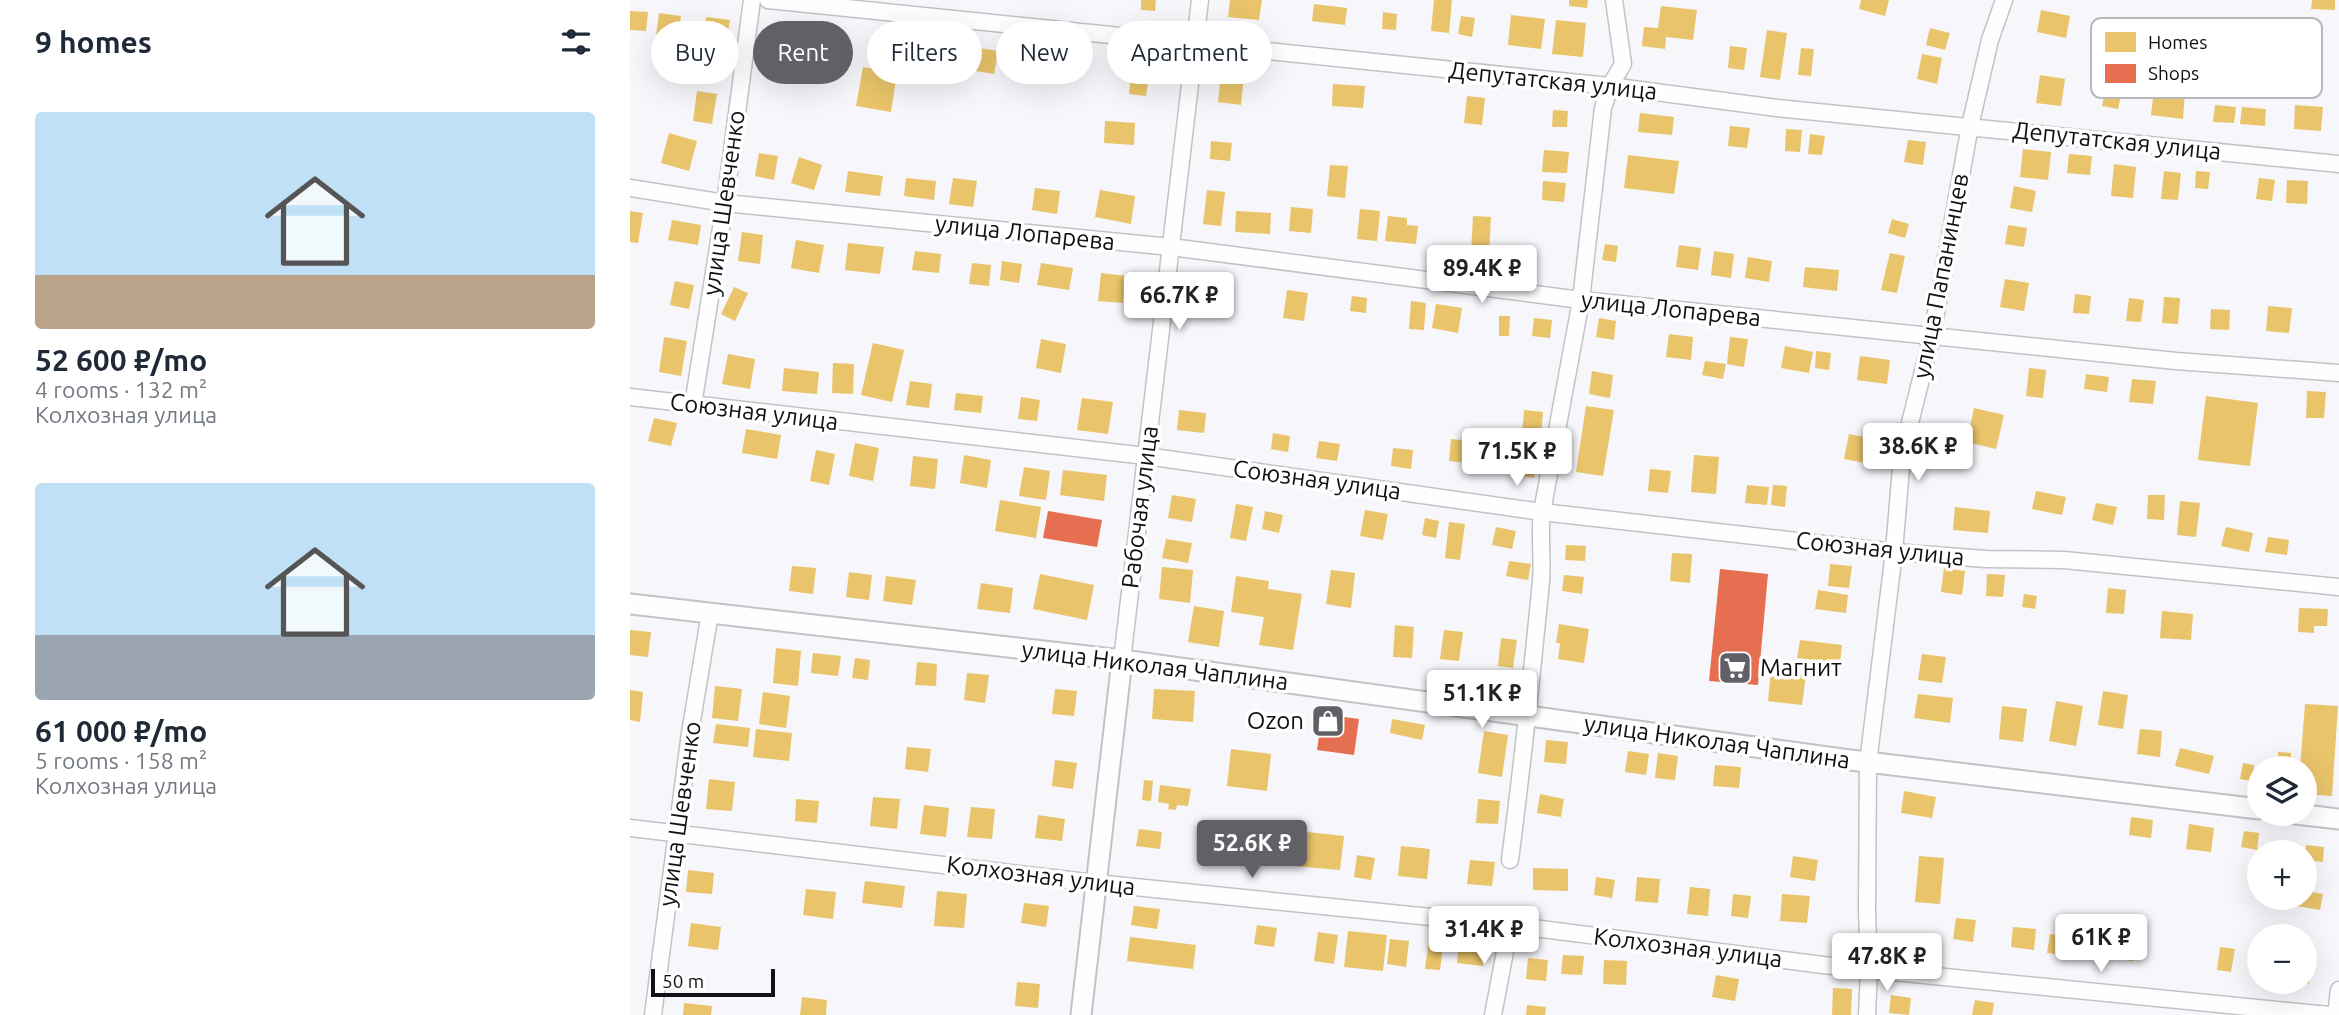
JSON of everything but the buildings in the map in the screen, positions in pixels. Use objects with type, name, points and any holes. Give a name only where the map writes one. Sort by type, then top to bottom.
[{"type":"street","name":"улица Шевченко","points":[[693,405],[725,204],[752,0]]},
{"type":"street","name":"Депутатская улица","points":[[768,0],[1107,36]]},
{"type":"street","name":"Рабочая улица","points":[[1198,21],[1200,0]]},
{"type":"street","points":[[1510,860],[1543,564],[1539,531],[1581,300],[1603,108],[1610,86],[1623,64],[1614,0]]},
{"type":"street","name":"улица Папанинцев","points":[[1867,1015],[1870,970],[1867,911],[1868,763],[1894,552],[1902,455],[1932,335],[1970,126],[1990,40],[2004,0]]},
{"type":"street","name":"Депутатская улица","points":[[1272,53],[1610,86],[1777,108],[2339,164]]},
{"type":"street","name":"Рабочая улица","points":[[1081,1015],[1190,84]]},
{"type":"street","name":"улица Лопарева","points":[[630,188],[725,204],[1171,247],[1581,300],[2176,361],[2339,373]]},
{"type":"street","name":"Союзная улица","points":[[630,397],[1146,456],[1542,512],[1894,552],[1986,559],[2064,560],[2339,587]]},
{"type":"street","points":[[630,596],[674,609]]},
{"type":"street","points":[[630,604],[674,609]]},
{"type":"street","name":"улица Николая Чаплина","points":[[674,609],[1122,660],[1868,763],[2247,808]]},
{"type":"street","name":"улица Шевченко","points":[[653,1015],[710,614]]},
{"type":"street","points":[[2317,816],[2339,819]]},
{"type":"street","name":"Колхозная улица","points":[[630,828],[1095,883],[1510,925],[1870,970],[2329,1015]]},
{"type":"street","points":[[1493,1015],[1510,925]]},
{"type":"street","points":[[2336,1015],[2339,990]]},
{"type":"place","name":"Магнит","points":[[1735,668]]},
{"type":"place","name":"Ozon","points":[[1328,721]]}]
